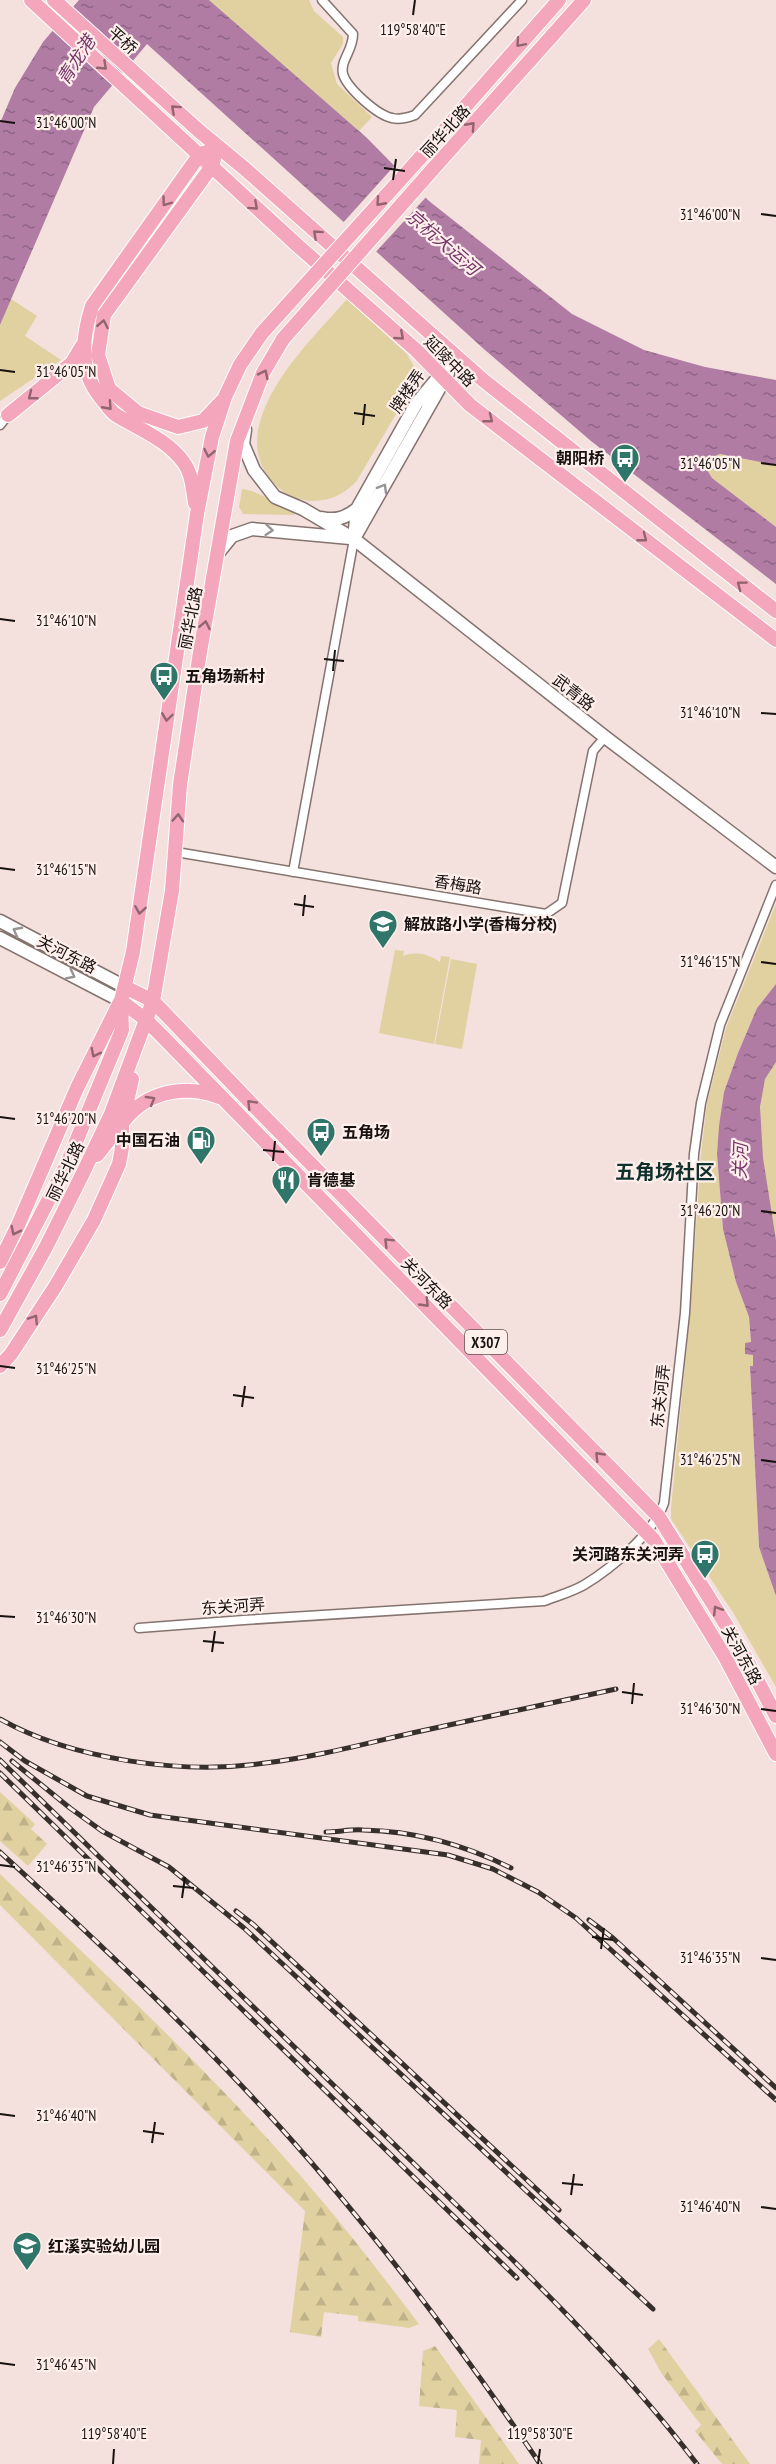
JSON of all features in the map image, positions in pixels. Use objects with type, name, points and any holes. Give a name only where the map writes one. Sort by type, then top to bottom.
[{"type":"main road","name":"平桥","points":[[31,0],[121,83]]},
{"type":"main road","name":"丽华北路","points":[[0,1294],[66,1166],[122,1030],[123,994],[134,952],[197,514],[212,437],[225,397],[240,365],[262,333],[559,0]]},
{"type":"main road","name":"丽华北路","points":[[0,1330],[46,1247],[111,1114],[153,1001],[172,891],[180,785],[200,652],[237,441],[263,373],[283,339],[584,0]]},
{"type":"main road","name":"平桥","points":[[60,4],[130,68]]},
{"type":"main road","name":"延陵中路","points":[[130,68],[455,357],[776,611]]},
{"type":"main road","name":"延陵中路","points":[[121,83],[443,376],[470,405],[776,640]]},
{"type":"main road","points":[[197,514],[193,485],[185,464],[167,445],[113,413],[90,385],[83,357],[84,334],[92,306],[200,154],[218,148]]},
{"type":"main road","points":[[218,148],[212,166],[104,315],[98,355],[108,389],[138,413],[178,427],[203,421],[225,397]]},
{"type":"main road","points":[[4,420],[72,363],[84,344]]},
{"type":"main road","points":[[0,1262],[20,1223],[77,1088],[123,994]]},
{"type":"main road","name":"关河东路","points":[[123,994],[153,1001],[659,1517],[741,1649],[776,1716]]},
{"type":"main road","name":"关河东路","points":[[123,994],[221,1098],[646,1530],[725,1657],[776,1754]]},
{"type":"main road","points":[[0,1366],[11,1354],[55,1287],[94,1220],[119,1164],[122,1124],[145,1019]]},
{"type":"main road","points":[[83,1173],[131,1113],[157,1096],[184,1090],[204,1091],[221,1098]]},
{"type":"street","points":[[322,0],[353,34],[350,52],[343,62],[343,74],[350,86],[377,111],[390,118],[404,119],[415,115],[522,0]]},
{"type":"street","name":"牌楼弄","points":[[354,539],[455,357]]},
{"type":"street","name":"牌楼弄","points":[[293,872],[354,539],[357,509],[416,404],[443,376]]},
{"type":"street","name":"武青路","points":[[248,411],[243,444],[254,470],[275,497],[315,516],[354,539],[605,737],[776,867]]},
{"type":"street","points":[[315,516],[333,520],[347,517],[357,509]]},
{"type":"street","points":[[219,552],[232,536],[252,529],[354,539]]},
{"type":"street","name":"香梅路","points":[[176,852],[546,914],[562,903],[593,751],[605,737]]},
{"type":"street","name":"东关河弄","points":[[139,1628],[544,1601],[583,1586],[626,1554],[659,1517],[664,1503],[685,1313],[694,1154],[701,1103],[720,1025],[776,885]]},
{"type":"street","name":"关河东路","points":[[0,921],[123,994]]},
{"type":"street","name":"关河东路","points":[[0,938],[123,994]]},
{"type":"green space","points":[[209,0],[309,0],[314,11],[343,37],[343,44],[331,63],[337,84],[372,117],[359,131]]},
{"type":"green space","points":[[11,299],[37,316],[25,336],[61,360],[0,401],[0,325]]},
{"type":"green space","points":[[347,299],[407,354],[416,370],[415,382],[356,482],[338,495],[319,501],[301,499],[284,492],[271,480],[261,464],[257,444],[260,422],[266,404],[285,372]]},
{"type":"green space","points":[[720,454],[776,465],[776,527],[712,478],[707,471],[710,458]]},
{"type":"green space","points":[[242,489],[295,511],[294,515],[243,514],[239,507]]},
{"type":"green space","points":[[776,904],[776,984],[757,1008],[724,1092],[717,1154],[723,1229],[736,1282],[749,1317],[751,1343],[745,1343],[753,1354],[753,1366],[750,1367],[759,1547],[776,1596],[776,1687],[734,1614],[671,1519],[671,1508],[707,1103],[726,1028]]},
{"type":"green space","points":[[395,950],[404,951],[403,956],[422,954],[440,962],[441,956],[450,957],[434,1044],[379,1033]]},
{"type":"green space","points":[[451,959],[477,964],[462,1049],[435,1044]]},
{"type":"green space","points":[[776,1062],[776,1240],[763,1161],[760,1120],[764,1082]]},
{"type":"green space","points":[[0,1792],[35,1824],[31,1829],[47,1844],[28,1866],[0,1841]]},
{"type":"green space","points":[[0,1874],[120,1988],[237,2106],[325,2205],[419,2324],[409,2328],[358,2321],[358,2316],[324,2312],[321,2337],[290,2332],[305,2211],[0,1905]]},
{"type":"green space","points":[[659,2339],[750,2464],[722,2464],[695,2431],[701,2425],[662,2374],[648,2349]]},
{"type":"green space","points":[[435,2346],[519,2464],[479,2464],[481,2440],[455,2437],[457,2410],[419,2406],[423,2351]]},
{"type":"water","points":[[79,0],[209,0],[367,138],[429,201],[572,314],[644,350],[705,367],[776,380],[776,465],[720,454],[710,458],[707,470],[712,478],[776,527],[776,584],[591,441],[485,350],[147,44],[94,107],[0,325],[0,123],[15,88],[43,42]]},
{"type":"water","name":"关河","points":[[776,984],[776,1062],[765,1079],[760,1107],[763,1158],[776,1240],[776,1596],[759,1547],[750,1366],[753,1366],[753,1355],[745,1354],[745,1343],[751,1342],[749,1317],[736,1282],[723,1229],[717,1154],[724,1092],[757,1008]]},
{"type":"pier","points":[[396,164],[428,195],[374,254],[341,225]]},
{"type":"railway","points":[[0,1719],[60,1745],[94,1754],[165,1765],[233,1766],[321,1754],[616,1689]]},
{"type":"railway","points":[[0,1742],[25,1761],[87,1796],[150,1815],[448,1855],[493,1869],[538,1892],[576,1918],[776,2100]]},
{"type":"railway","points":[[0,1760],[475,2222],[591,2339],[663,2421],[697,2464]]},
{"type":"railway","points":[[12,1761],[102,1831],[169,1867],[244,1928],[653,2309]]},
{"type":"railway","points":[[0,1773],[517,2278]]},
{"type":"railway","points":[[326,1832],[363,1830],[421,1836],[476,1852],[511,1868]]},
{"type":"railway","points":[[0,1852],[177,2020],[279,2126],[349,2207],[415,2290],[479,2376],[540,2464]]},
{"type":"railway","points":[[236,1911],[254,1925],[559,2210]]},
{"type":"railway","points":[[589,1920],[613,1938],[776,2088]]},
{"type":"place","name":"朝阳桥","points":[[625,484]]},
{"type":"place","name":"五角场新村","points":[[164,702]]},
{"type":"place","name":"解放路小学(香梅分校)","points":[[383,950]]},
{"type":"place","name":"五角场","points":[[321,1158]]},
{"type":"place","name":"中国石油","points":[[201,1166]]},
{"type":"place","name":"肯德基","points":[[286,1206]]},
{"type":"place","name":"关河路东关河弄","points":[[705,1580]]},
{"type":"place","name":"红溪实验幼儿园","points":[[27,2272]]},
{"type":"district","name":"五角场社区","points":[[665,1172]]},
{"type":"water label","name":"青龙港","points":[[76,60]]},
{"type":"water label","name":"京杭大运河","points":[[443,242]]}]
